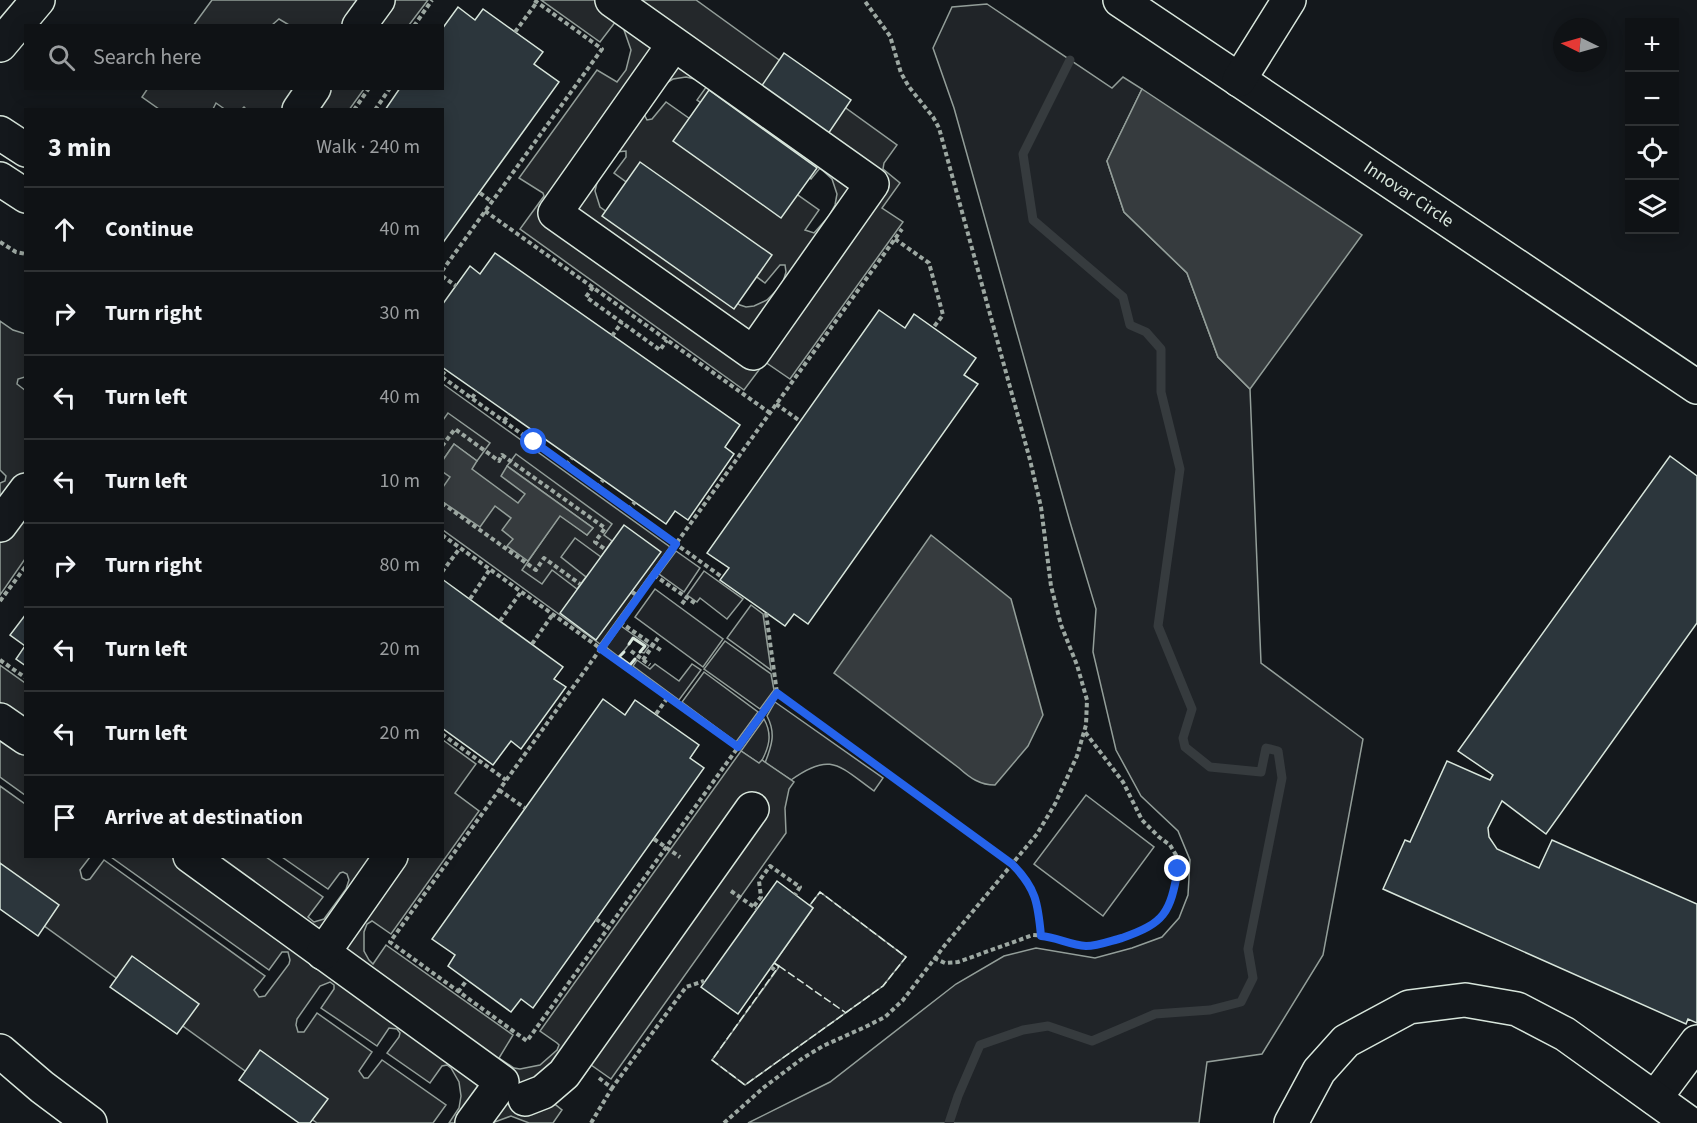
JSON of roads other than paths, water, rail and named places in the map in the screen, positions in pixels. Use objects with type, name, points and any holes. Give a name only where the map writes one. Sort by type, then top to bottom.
[{"type":"street","points":[[0,45],[38,0]]},
{"type":"street","points":[[360,24],[378,0]]},
{"type":"street","points":[[612,0],[872,184],[753,353],[555,213],[674,44]]},
{"type":"street","name":"Innovar Circle","points":[[1120,0],[1697,387]]},
{"type":"street","points":[[1239,80],[1289,0]]},
{"type":"street","points":[[300,108],[313,90]]},
{"type":"street","points":[[0,133],[24,149]]},
{"type":"street","points":[[0,179],[24,195]]},
{"type":"street","points":[[0,525],[24,493]]},
{"type":"street","points":[[0,720],[24,737]]},
{"type":"street","points":[[472,1123],[543,1092],[564,1074],[752,809]]},
{"type":"street","points":[[193,858],[525,1099]]},
{"type":"street","points":[[323,953],[390,858]]},
{"type":"street","points":[[1291,1123],[1319,1071],[1346,1041],[1409,1007],[1465,1000],[1517,1010],[1565,1034],[1689,1123]]},
{"type":"street","points":[[1655,1098],[1697,1042]]},
{"type":"street","points":[[0,1051],[42,1087],[90,1123]]},
{"type":"waterway","points":[[949,1123],[980,1045],[1023,1030],[1048,1026],[1092,1041],[1155,1014],[1210,1010],[1241,1002],[1253,978],[1248,949],[1282,778],[1278,751],[1266,748],[1261,772],[1210,767],[1185,747],[1183,738],[1192,709],[1158,626],[1180,469],[1161,392],[1161,349],[1146,332],[1130,325],[1123,297],[1033,220],[1023,154],[1070,60]]}]
